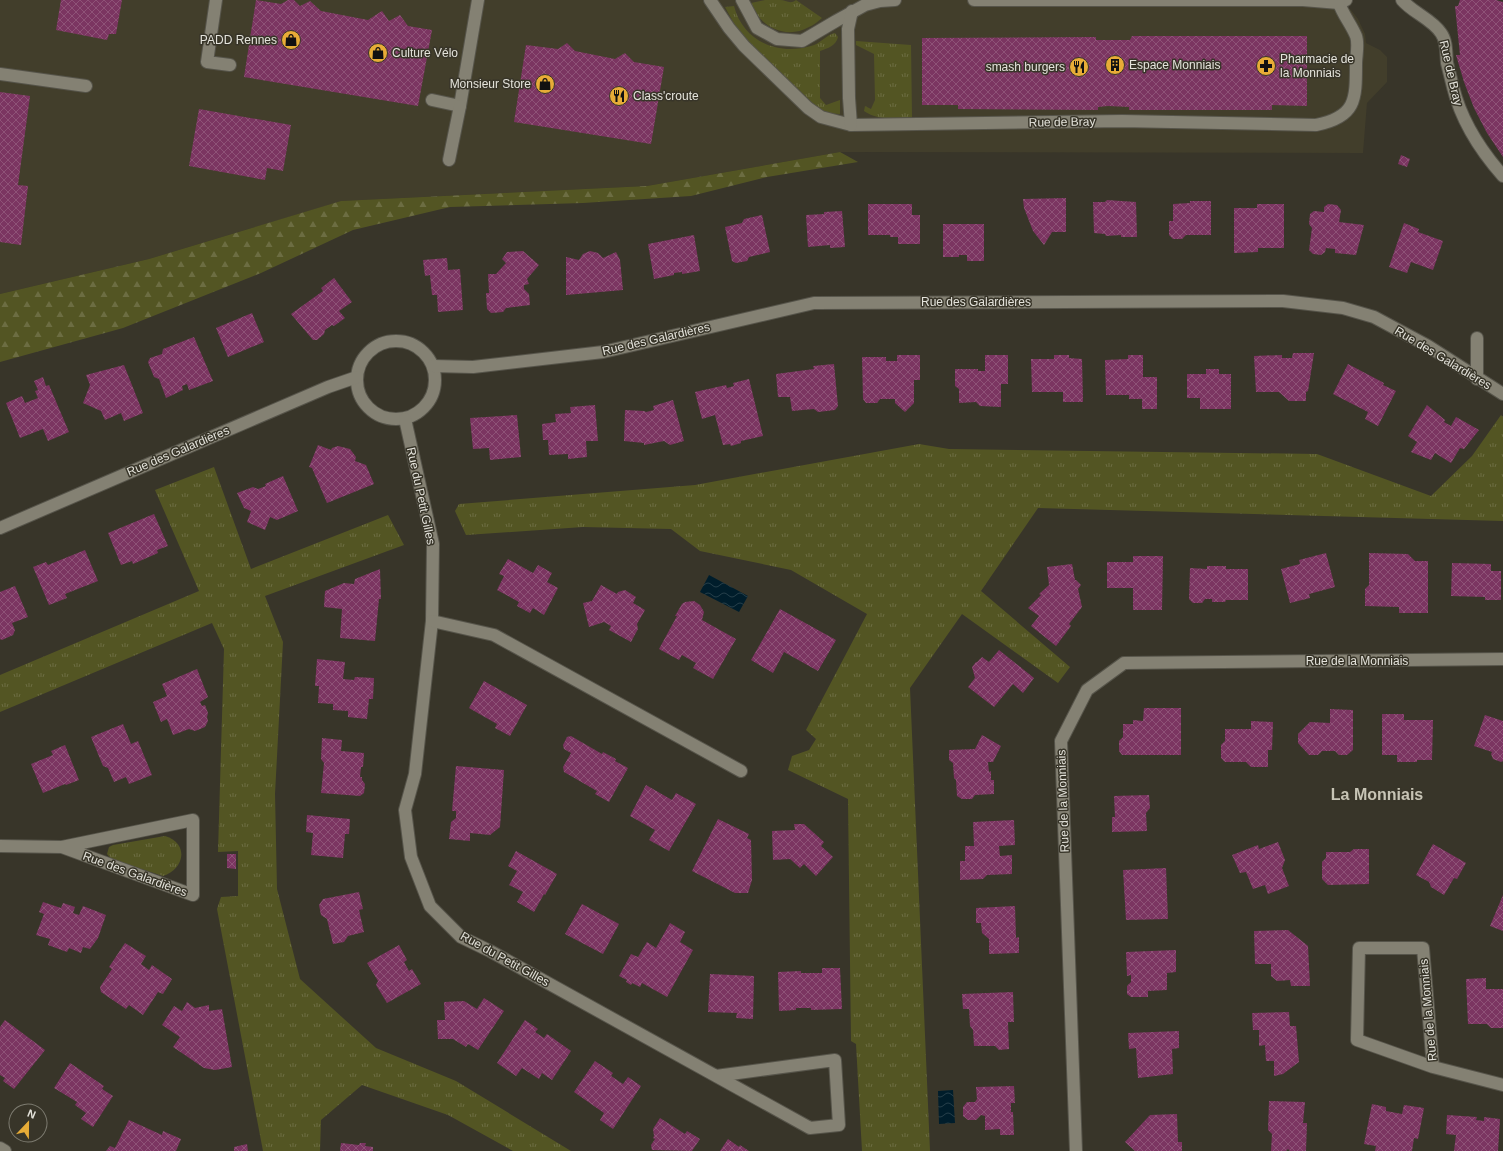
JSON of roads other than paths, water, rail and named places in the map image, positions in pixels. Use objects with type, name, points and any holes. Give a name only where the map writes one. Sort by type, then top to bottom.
[{"type":"street","points":[[216,0],[207,62],[230,65]]},
{"type":"street","points":[[449,160],[478,0]]},
{"type":"street","name":"Rue de Bray","points":[[710,0],[728,28],[744,46],[808,108],[821,117],[851,125],[1122,121],[1316,124],[1331,122],[1342,116],[1351,105],[1356,91],[1356,38],[1350,24],[1342,14],[1343,1],[974,0]]},
{"type":"street","points":[[742,0],[757,28],[777,39],[802,42],[852,11],[865,5],[880,1],[895,0]]},
{"type":"street","name":"Rue de Bray","points":[[1402,0],[1436,27],[1442,34],[1445,40],[1447,62],[1460,111],[1470,131],[1490,161],[1503,176]]},
{"type":"street","points":[[851,125],[848,29],[852,11]]},
{"type":"street","points":[[0,74],[86,86]]},
{"type":"street","points":[[432,100],[460,106]]},
{"type":"street","name":"Rue des Galardières","points":[[433,366],[473,367],[603,352],[814,303],[1283,301],[1343,308],[1374,318],[1428,346],[1477,379],[1503,394]]},
{"type":"street","points":[[1477,338],[1477,379]]},
{"type":"street","points":[[390,341],[403,342],[416,346],[426,354],[433,366],[435,379],[434,392],[427,404],[417,413],[405,419],[390,419],[376,414],[365,404],[358,391],[357,376],[360,364],[368,353],[378,345],[390,341]]},
{"type":"street","name":"Rue des Galardières","points":[[0,528],[321,390],[357,376]]},
{"type":"street","name":"Rue du Petit Gilles","points":[[405,419],[432,544],[432,621],[415,774],[405,810],[411,857],[430,906],[461,937],[490,951],[810,1128],[839,1126],[835,1060],[716,1076]]},
{"type":"street","points":[[432,621],[494,635],[741,771]]},
{"type":"street","name":"Rue de la Monniais","points":[[1076,1151],[1061,741],[1087,690],[1124,663],[1503,659]]},
{"type":"street","name":"Rue des Galardières","points":[[0,846],[62,847],[193,820],[193,895],[62,847]]},
{"type":"street","name":"Rue de la Monniais","points":[[1433,1067],[1423,948],[1359,948],[1357,1040],[1433,1067],[1503,1085]]},
{"type":"street","points":[[0,1148],[5,1151]]},
{"type":"water","points":[[709,575],[748,596],[739,612],[700,592]]},
{"type":"water","points":[[953,1090],[955,1123],[939,1124],[938,1091]]},
{"type":"place","name":"PADD Rennes","points":[[291,40]]},
{"type":"place","name":"Culture Vélo","points":[[378,53]]},
{"type":"place","name":"Espace Monniais","points":[[1115,65]]},
{"type":"place","name":"Pharmacie de la Monniais","points":[[1266,66]]},
{"type":"place","name":"smash burgers","points":[[1079,67]]},
{"type":"place","name":"Monsieur Store","points":[[545,84]]},
{"type":"place","name":"Class'croute","points":[[619,96]]},
{"type":"district","name":"La Monniais","points":[[1377,794]]}]
